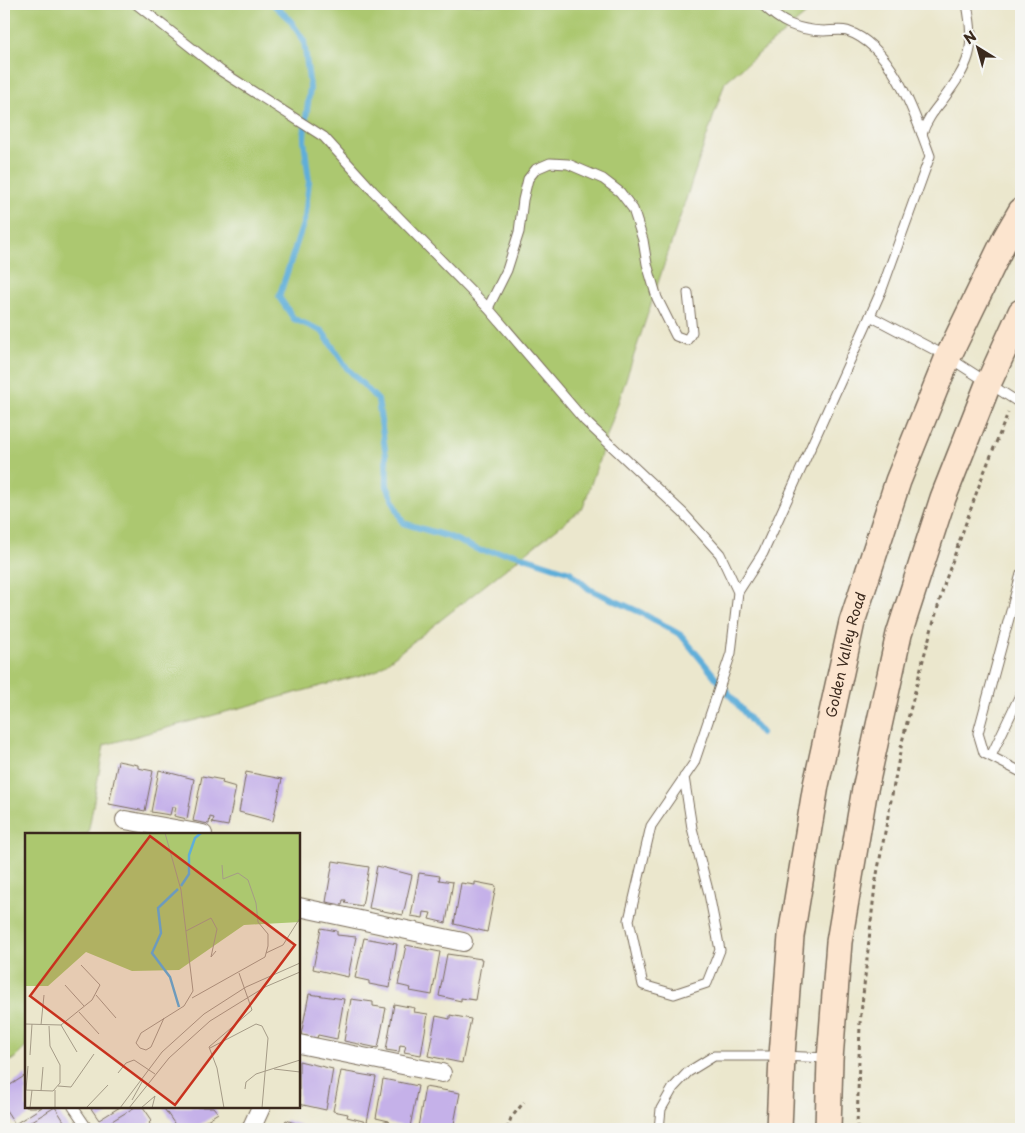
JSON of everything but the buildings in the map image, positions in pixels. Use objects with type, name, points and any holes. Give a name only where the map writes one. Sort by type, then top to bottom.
[{"type":"main road","name":"Golden Valley Road","points":[[785,1126],[782,1056],[791,936],[816,785],[852,622],[898,481],[948,357],[1006,237],[1021,211]]},
{"type":"main road","points":[[828,1129],[830,1059],[839,942],[864,794],[899,634],[943,498],[989,382],[1021,312]]},
{"type":"street","points":[[125,820],[197,833]]},
{"type":"street","points":[[300,907],[463,942]]},
{"type":"street","points":[[300,1044],[442,1073]]},
{"type":"street","points":[[251,1129],[261,1108]]},
{"type":"lane","points":[[136,4],[221,71],[324,137],[373,191],[488,308],[585,421],[682,513],[720,554],[738,592]]},
{"type":"lane","points":[[684,777],[692,828],[709,894],[720,950],[707,983],[674,994],[643,985],[630,920],[651,826],[684,777],[694,763],[731,653],[738,592],[763,553],[870,316],[930,156],[901,86],[887,62],[867,42],[846,31],[800,29],[780,20],[762,4]]},
{"type":"lane","points":[[922,134],[926,122],[961,75],[968,58],[972,40],[967,4]]},
{"type":"lane","points":[[488,308],[508,270],[519,232],[528,179],[536,169],[550,163],[568,164],[603,179],[620,192],[633,209],[643,240],[647,264],[657,298],[676,336],[687,340],[692,332],[688,293]]},
{"type":"lane","points":[[870,316],[948,357],[1017,401]]},
{"type":"lane","points":[[1021,574],[978,733],[984,753],[1021,772]]},
{"type":"lane","points":[[991,756],[1021,693]]},
{"type":"lane","points":[[659,1129],[661,1109],[673,1088],[688,1072],[714,1056],[782,1056],[830,1059]]},
{"type":"lane","points":[[74,1108],[88,1129]]},
{"type":"path","points":[[857,1129],[860,1023],[875,885],[902,742],[945,582],[981,480],[1017,401]]},
{"type":"path","points":[[508,1129],[511,1118],[524,1102]]},
{"type":"green space","points":[[4,4],[818,4],[725,82],[583,508],[376,671],[104,745],[88,833],[25,833],[25,1048],[4,1066]]},
{"type":"waterway","points":[[273,4],[290,20],[304,41],[310,88],[304,140],[309,181],[305,218],[279,297],[294,319],[322,331],[347,368],[378,400],[386,456],[387,486],[403,523],[450,537],[481,551],[512,553],[570,572],[589,589],[642,613],[681,635],[761,733]]}]
